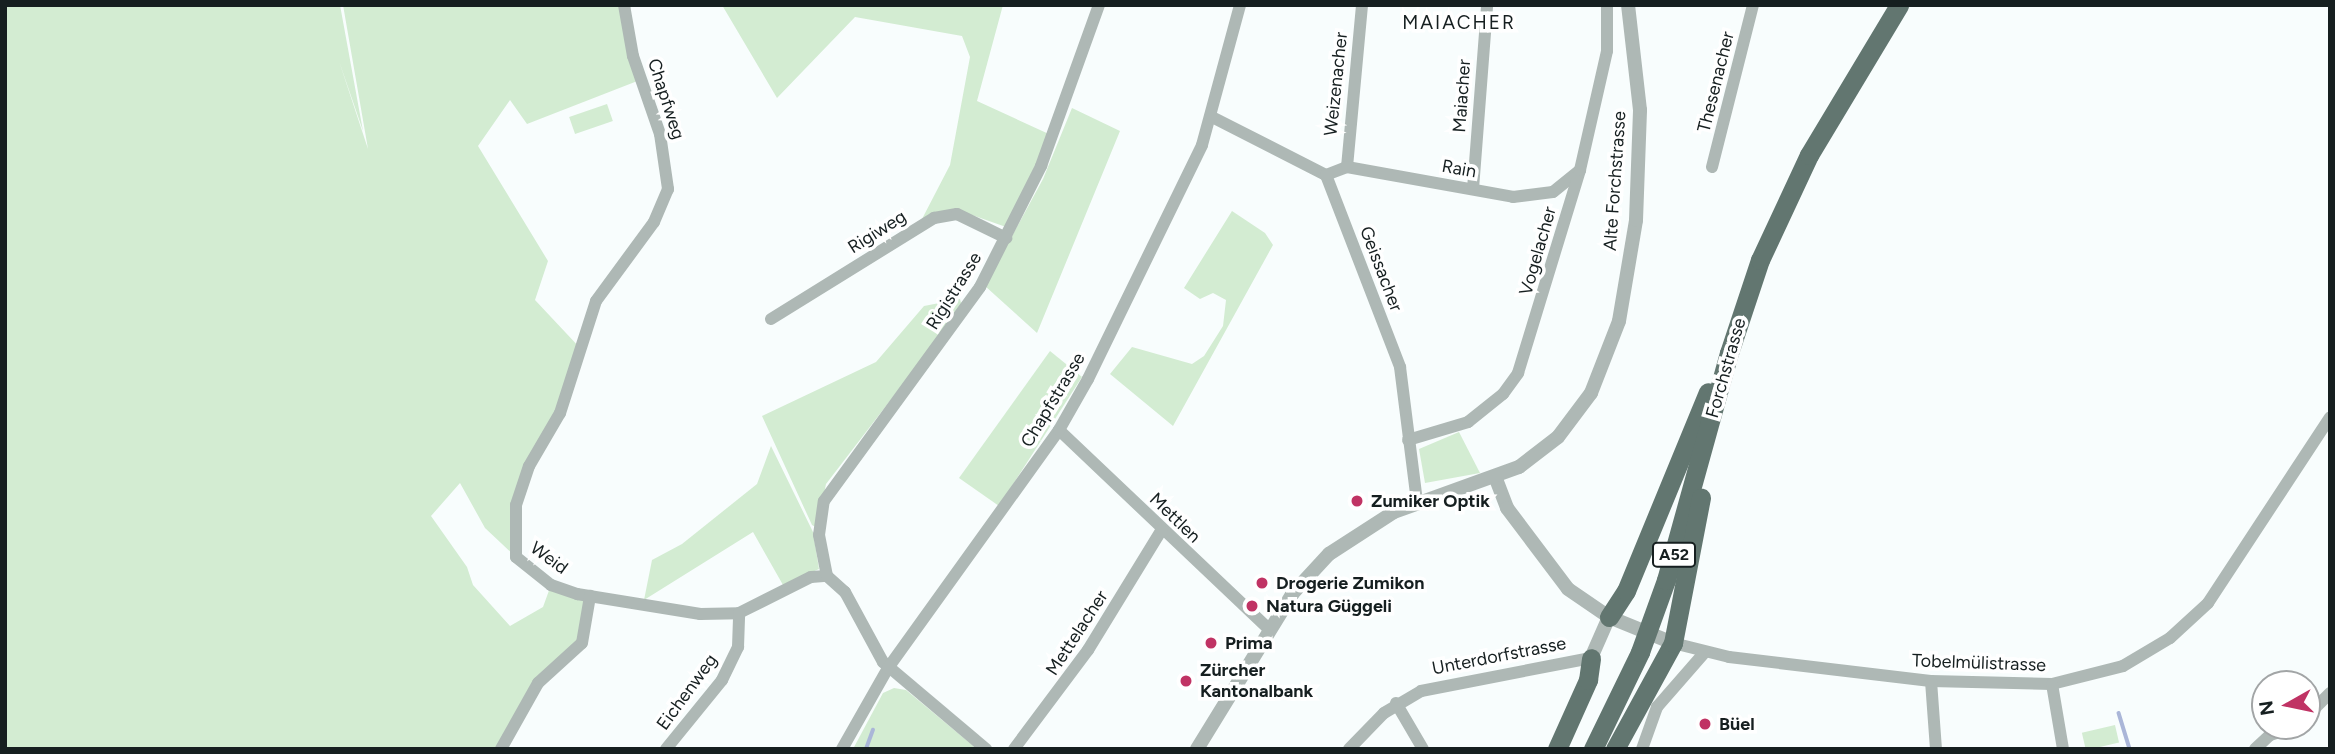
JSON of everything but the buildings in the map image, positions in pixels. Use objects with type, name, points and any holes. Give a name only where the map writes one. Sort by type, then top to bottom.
[{"type":"highway","name":"Forchstrasse","points":[[1584,749],[1645,618],[1712,381],[1752,261],[1784,187],[1890,5]]},
{"type":"highway","name":"Forchstrasse","points":[[1594,749],[1636,662],[1666,580],[1728,353],[1790,192],[1899,5]]},
{"type":"highway","points":[[1615,749],[1669,641],[1728,353]]},
{"type":"highway","points":[[1616,620],[1712,381]]},
{"type":"highway","points":[[1557,749],[1588,680],[1591,659]]},
{"type":"street","name":"Chapfweg","points":[[624,5],[633,56],[668,170],[663,204]]},
{"type":"street","name":"Rigistrasse","points":[[827,576],[819,535],[824,502],[843,468],[919,378],[1006,238],[1041,166],[1099,5]]},
{"type":"street","name":"Chapfstrasse","points":[[842,749],[888,668],[1059,430],[1153,253],[1213,117],[1240,5]]},
{"type":"street","name":"Weizenacher","points":[[1347,167],[1362,5]]},
{"type":"street","name":"Maiacher","points":[[1473,189],[1487,5]]},
{"type":"street","name":"Vogelacher","points":[[1408,440],[1468,422],[1503,394],[1518,373],[1580,170],[1607,51],[1607,5]]},
{"type":"street","name":"Alte Forchstrasse","points":[[1197,749],[1269,629],[1329,554],[1370,525],[1417,502],[1496,479],[1532,458],[1571,422],[1591,393],[1619,321],[1636,220],[1640,110],[1628,5]]},
{"type":"street","name":"Thesenacher","points":[[1712,167],[1753,5]]},
{"type":"street","points":[[1213,117],[1326,175],[1347,167]]},
{"type":"street","name":"Rain","points":[[1347,167],[1513,197],[1553,192],[1580,170]]},
{"type":"street","name":"Geissacher","points":[[1326,175],[1400,367],[1417,502]]},
{"type":"street","name":"Weid","points":[[663,204],[596,301],[560,413],[529,466],[516,505],[516,557],[551,585],[590,596],[700,614],[738,613],[811,577],[827,576]]},
{"type":"street","name":"Rigiweg","points":[[771,319],[934,218],[957,214],[1006,238]]},
{"type":"street","name":"Tobelmülistrasse","points":[[1669,641],[1705,652],[1931,681],[2052,684],[2123,666],[2189,623],[2223,583],[2330,417]]},
{"type":"street","name":"Mettlen","points":[[1059,430],[1161,531],[1269,629]]},
{"type":"street","points":[[1496,479],[1507,508],[1553,575],[1616,620],[1669,641]]},
{"type":"street","name":"Mettelacher","points":[[1014,749],[1088,650],[1161,531]]},
{"type":"street","points":[[827,576],[845,592],[888,668],[986,749]]},
{"type":"street","points":[[501,749],[538,682],[582,643],[590,596]]},
{"type":"street","name":"Eichenweg","points":[[666,749],[722,680],[738,647],[738,613]]},
{"type":"street","name":"Unterdorfstrasse","points":[[1349,749],[1396,703],[1448,684],[1591,659],[1616,620]]},
{"type":"street","points":[[1642,749],[1657,707],[1705,652]]},
{"type":"street","points":[[1931,681],[1936,749]]},
{"type":"street","points":[[2052,684],[2063,749]]},
{"type":"street","points":[[1396,703],[1423,749]]},
{"type":"green space","points":[[5,5],[340,5],[363,131],[339,61],[368,149],[343,5],[631,5],[626,27],[640,80],[527,124],[510,100],[478,146],[548,261],[535,300],[581,349],[516,505],[516,557],[485,528],[460,483],[431,516],[467,567],[473,585],[510,626],[543,607],[551,585],[590,596],[582,643],[538,683],[501,749],[5,749]]},
{"type":"green space","points":[[722,5],[1003,5],[977,101],[1051,135],[1006,227],[972,215],[922,219],[950,165],[970,57],[962,36],[855,17],[777,98]]},
{"type":"green space","points":[[607,104],[613,121],[575,134],[569,117]]},
{"type":"green space","points":[[1072,108],[1120,131],[1037,333],[985,286],[1043,179]]},
{"type":"green space","points":[[1232,211],[1265,233],[1273,245],[1173,426],[1110,374],[1132,347],[1192,364],[1204,356],[1223,326],[1226,300],[1213,293],[1200,299],[1184,288]]},
{"type":"green space","points":[[960,299],[962,307],[826,484],[817,528],[812,525],[762,416],[876,362],[924,306]]},
{"type":"green space","points":[[1050,351],[1082,377],[999,506],[959,478]]},
{"type":"green space","points":[[1459,432],[1480,473],[1425,483],[1419,449]]},
{"type":"green space","points":[[771,446],[813,532],[819,569],[783,585],[753,532],[644,600],[652,560],[682,544],[757,484]]},
{"type":"green space","points":[[894,688],[906,690],[977,749],[853,749],[883,693]]},
{"type":"green space","points":[[2115,725],[2119,743],[2086,749],[2082,733]]},
{"type":"waterway","points":[[2119,713],[2130,749]]},
{"type":"waterway","points":[[866,749],[873,730]]},
{"type":"place","name":"Zumiker Optik","points":[[1357,501]]},
{"type":"place","name":"Drogerie Zumikon","points":[[1262,583]]},
{"type":"place","name":"Natura Güggeli","points":[[1252,606]]},
{"type":"place","name":"Prima","points":[[1211,643]]},
{"type":"place","name":"Zürcher Kantonalbank","points":[[1186,681]]},
{"type":"place","name":"Büel","points":[[1705,724]]},
{"type":"district","name":"MAIACHER","points":[[1459,23]]}]
